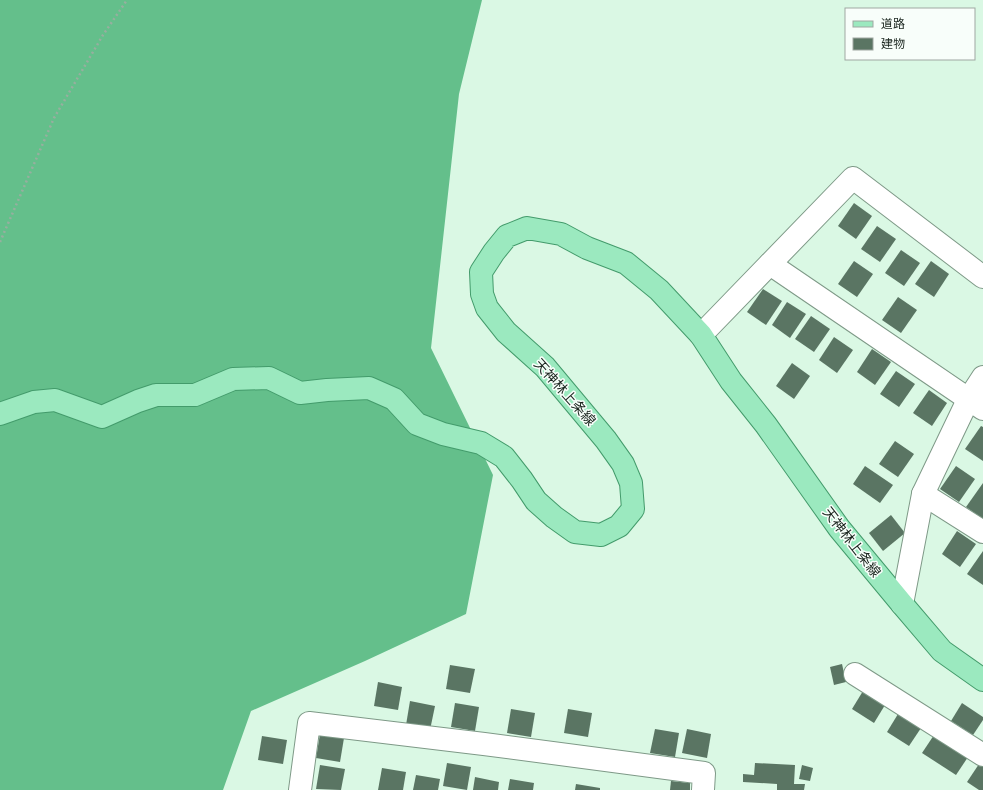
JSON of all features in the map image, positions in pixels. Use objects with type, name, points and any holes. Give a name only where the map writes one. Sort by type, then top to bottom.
[{"type":"main road","name":"天神林上条線","points":[[0,414],[34,402],[55,400],[102,417],[138,400],[156,395],[195,395],[233,379],[269,378],[300,392],[369,388],[394,399],[417,424],[444,434],[481,443],[504,457],[536,501],[554,517],[576,532],[601,535],[619,526],[633,509],[631,483],[623,464],[606,440],[545,367],[506,332],[487,308],[482,294],[481,272],[507,236],[527,228],[561,234],[587,248],[626,262],[659,290],[700,335],[731,381],[766,425],[839,528],[902,604],[942,651],[983,680]]},
{"type":"street","points":[[700,335],[853,178],[983,276]]},
{"type":"street","points":[[770,264],[976,404]]},
{"type":"street","points":[[902,604],[924,494],[976,404],[983,377]]},
{"type":"street","points":[[924,494],[983,532]]},
{"type":"street","points":[[855,674],[983,756]]},
{"type":"street","points":[[300,790],[309,723],[704,773],[703,790]]},
{"type":"path","points":[[0,242],[54,118],[103,35],[127,0]]},
{"type":"green space","points":[[0,0],[482,0],[459,94],[431,348],[493,475],[466,614],[365,661],[251,711],[223,790],[0,790]]},
{"type":"building","points":[[854,203],[872,216],[856,239],[838,226]]},
{"type":"building","points":[[877,226],[896,239],[880,262],[861,249]]},
{"type":"building","points":[[901,250],[920,263],[904,286],[885,273]]},
{"type":"building","points":[[854,261],[873,274],[857,297],[838,284]]},
{"type":"building","points":[[931,261],[949,274],[934,297],[915,284]]},
{"type":"building","points":[[763,289],[782,301],[766,325],[747,312]]},
{"type":"building","points":[[898,297],[917,310],[901,333],[882,320]]},
{"type":"building","points":[[787,302],[806,314],[790,338],[772,325]]},
{"type":"building","points":[[811,316],[830,329],[814,352],[795,339]]},
{"type":"building","points":[[834,337],[853,350],[837,373],[819,360]]},
{"type":"building","points":[[872,349],[891,362],[875,385],[857,372]]},
{"type":"building","points":[[792,363],[810,376],[794,399],[776,386]]},
{"type":"building","points":[[896,371],[915,384],[899,407],[880,394]]},
{"type":"building","points":[[929,390],[947,403],[932,426],[913,413]]},
{"type":"building","points":[[981,426],[983,427],[983,461],[965,449]]},
{"type":"building","points":[[895,441],[914,454],[898,477],[879,464]]},
{"type":"building","points":[[865,466],[893,485],[880,503],[853,484]]},
{"type":"building","points":[[956,466],[975,479],[959,502],[940,489]]},
{"type":"building","points":[[983,483],[983,519],[966,507]]},
{"type":"building","points":[[891,515],[905,533],[883,551],[869,533]]},
{"type":"building","points":[[957,531],[976,544],[960,567],[942,554]]},
{"type":"building","points":[[983,551],[983,585],[967,574]]},
{"type":"building","points":[[842,664],[846,682],[834,685],[830,667]]},
{"type":"building","points":[[450,665],[475,669],[470,693],[446,689]]},
{"type":"building","points":[[378,682],[402,687],[398,710],[374,706]]},
{"type":"building","points":[[863,691],[885,705],[874,723],[852,709]]},
{"type":"building","points":[[410,701],[435,706],[430,730],[406,725]]},
{"type":"building","points":[[455,703],[479,707],[475,731],[451,727]]},
{"type":"building","points":[[962,703],[983,717],[983,720],[973,735],[951,721]]},
{"type":"building","points":[[511,709],[535,713],[531,737],[507,733]]},
{"type":"building","points":[[568,709],[592,713],[588,737],[564,733]]},
{"type":"building","points":[[898,714],[921,728],[909,746],[887,732]]},
{"type":"building","points":[[655,729],[679,733],[675,757],[650,753]]},
{"type":"building","points":[[687,729],[711,734],[707,758],[682,753]]},
{"type":"building","points":[[320,734],[344,738],[340,762],[316,758]]},
{"type":"building","points":[[934,735],[968,757],[956,775],[922,753]]},
{"type":"building","points":[[262,736],[287,740],[283,764],[258,760]]},
{"type":"building","points":[[447,763],[471,767],[467,790],[443,786]]},
{"type":"building","points":[[755,763],[795,765],[794,784],[805,784],[804,790],[777,790],[777,784],[743,782],[743,774],[754,775]]},
{"type":"building","points":[[979,764],[983,767],[983,790],[979,790],[967,782]]},
{"type":"building","points":[[320,765],[345,769],[341,790],[316,789]]},
{"type":"building","points":[[802,765],[813,768],[810,781],[799,779]]},
{"type":"building","points":[[382,768],[406,772],[403,790],[378,790]]},
{"type":"building","points":[[416,775],[440,779],[438,790],[413,790]]},
{"type":"building","points":[[475,777],[499,782],[498,790],[473,790]]},
{"type":"building","points":[[510,779],[534,783],[533,790],[508,790]]},
{"type":"building","points":[[671,781],[690,783],[690,790],[670,790]]},
{"type":"building","points":[[576,784],[600,788],[600,790],[575,790]]}]
